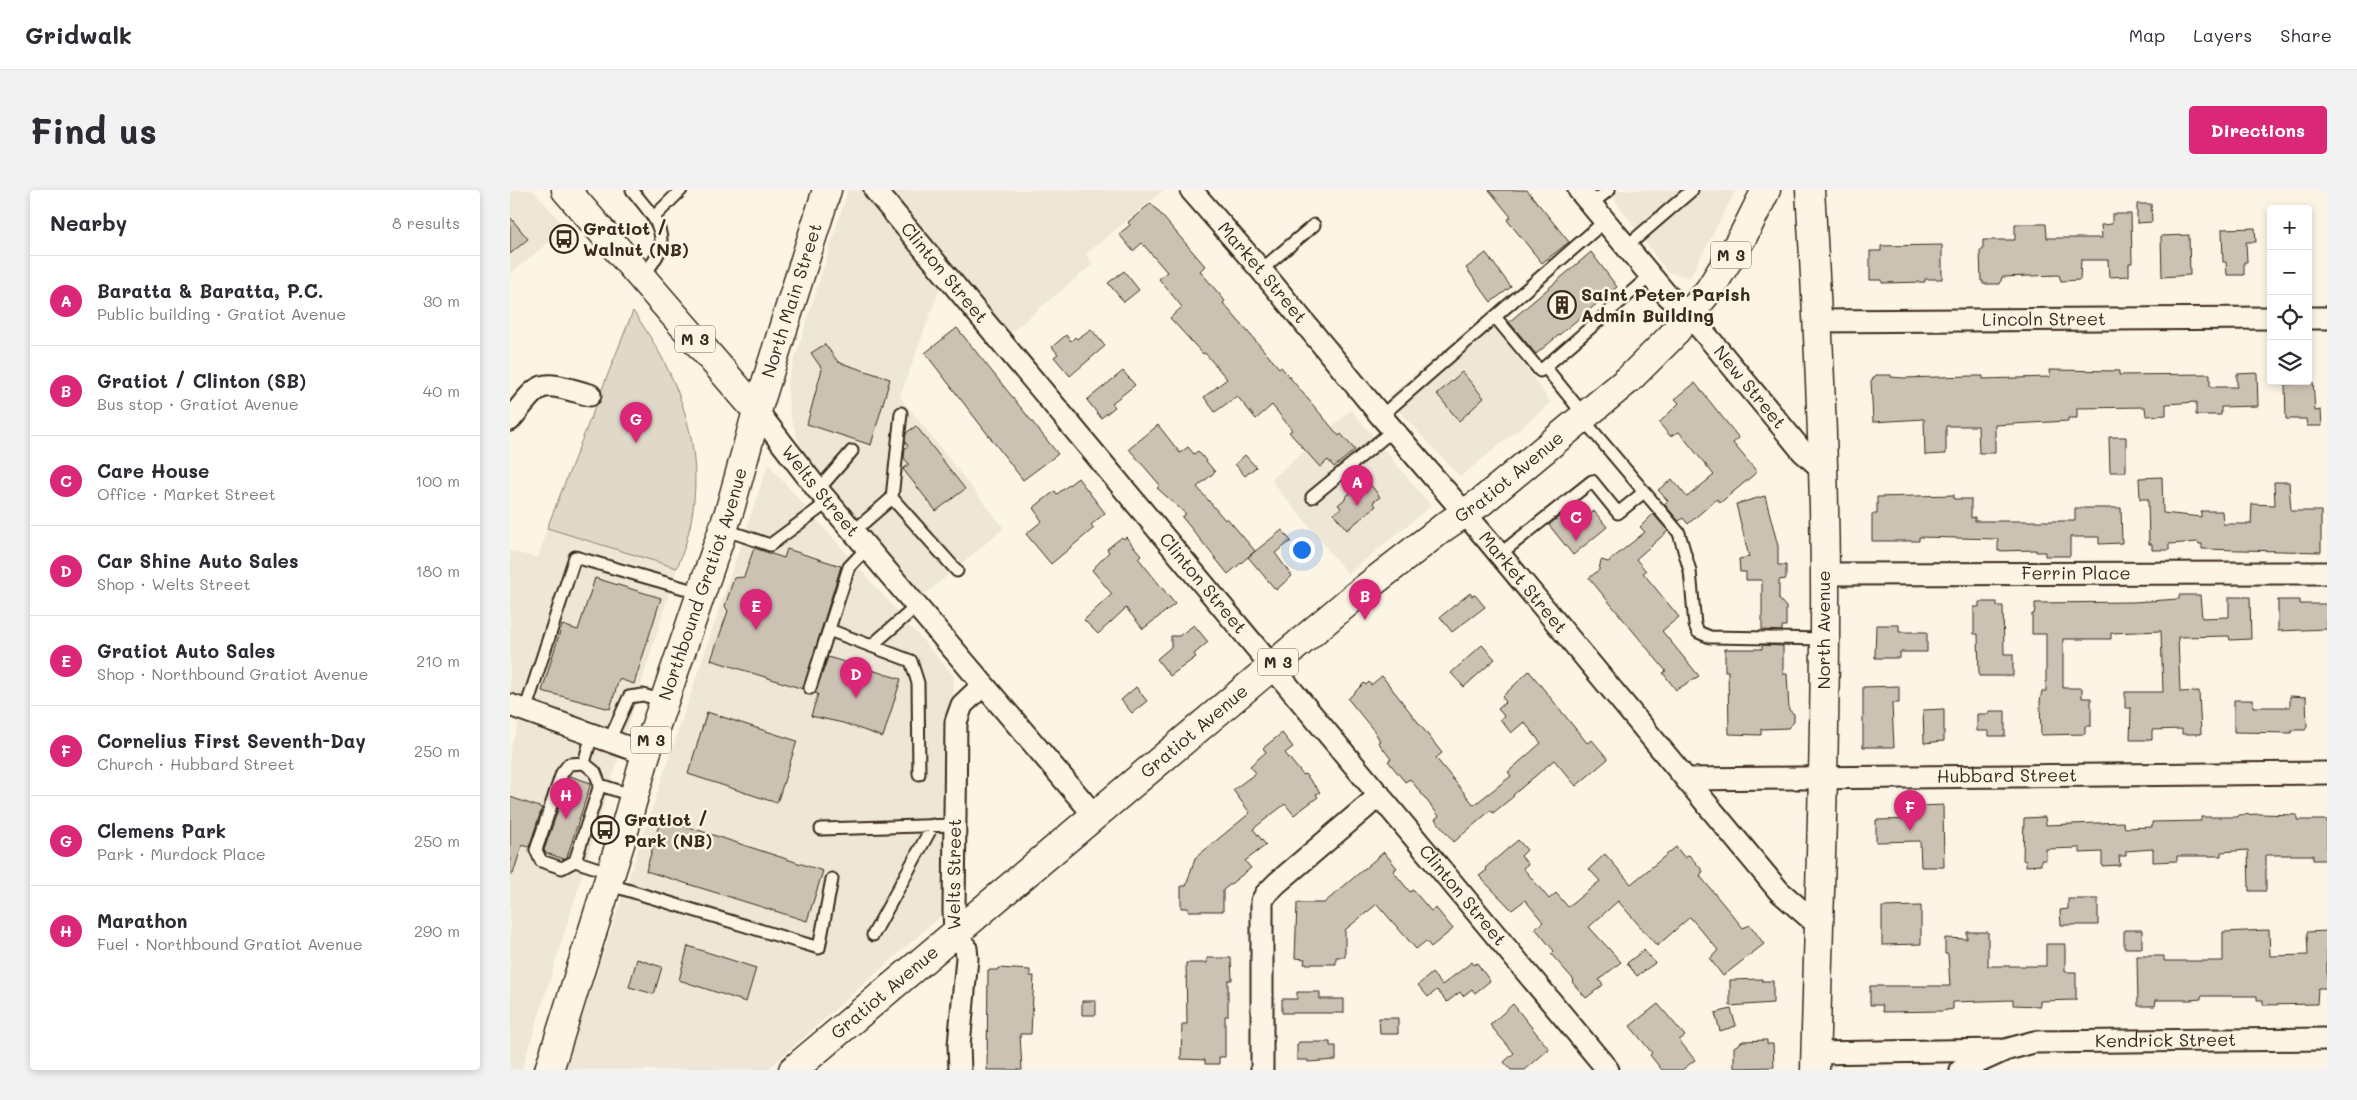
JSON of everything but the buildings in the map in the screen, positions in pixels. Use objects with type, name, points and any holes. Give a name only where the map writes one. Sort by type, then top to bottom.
[{"type":"main road","name":"M 3","points":[[566,190],[757,411]]},
{"type":"main road","name":"North Main Street","points":[[757,411],[827,190]]},
{"type":"main road","name":"Gratiot Avenue","points":[[794,1070],[1354,597],[1444,527],[1465,513],[1629,379],[1690,316],[1710,289],[1743,236],[1766,190]]},
{"type":"main road","name":"North Avenue","points":[[1810,190],[1823,470],[1825,574],[1823,777],[1815,1062]]},
{"type":"main road","name":"Northbound Gratiot Avenue","points":[[549,1070],[646,754],[723,529],[757,411]]},
{"type":"street","name":"Clinton Street","points":[[875,190],[1608,1070]]},
{"type":"street","name":"Market Street","points":[[1191,190],[1261,270],[1387,423],[1500,554],[1779,891],[1818,925]]},
{"type":"street","name":"New Street","points":[[1585,197],[1650,276],[1690,316],[1803,452],[1823,470]]},
{"type":"street","name":"Lincoln Street","points":[[1816,321],[2267,318]]},
{"type":"street","points":[[2312,318],[2327,318]]},
{"type":"street","points":[[510,420],[533,390],[546,385],[590,395]]},
{"type":"street","name":"Welts Street","points":[[757,411],[823,496],[868,547],[982,686],[1095,816]]},
{"type":"street","name":"Ferrin Place","points":[[1825,574],[2327,573]]},
{"type":"street","name":"Welts Street","points":[[960,1070],[959,1045],[967,958],[966,948],[955,934],[954,825],[956,722],[962,706],[982,686]]},
{"type":"street","points":[[518,708],[646,754]]},
{"type":"street","name":"Hubbard Street","points":[[1686,779],[2327,773]]},
{"type":"street","points":[[1262,1070],[1262,901],[1277,882],[1380,795]]},
{"type":"street","name":"Kendrick Street","points":[[1961,1070],[2005,1050],[2034,1042],[2327,1039]]},
{"type":"street","name":"Kendrick Street","points":[[1815,1062],[2005,1050]]},
{"type":"lane","points":[[632,190],[654,218],[660,231],[659,251],[643,277]]},
{"type":"lane","points":[[654,218],[681,190]]},
{"type":"lane","points":[[1585,197],[1609,190]]},
{"type":"lane","points":[[1626,247],[1692,190]]},
{"type":"lane","points":[[1312,496],[1496,318],[1605,221]]},
{"type":"lane","points":[[1261,270],[1314,225]]},
{"type":"lane","points":[[1650,276],[1545,367],[1681,538],[1690,570],[1698,632],[1710,637],[1825,639]]},
{"type":"lane","points":[[1496,318],[1540,371]]},
{"type":"lane","points":[[854,531],[892,498],[902,413]]},
{"type":"lane","points":[[723,529],[770,545],[823,496],[852,451]]},
{"type":"lane","points":[[1500,554],[1592,481],[1618,513],[1644,492]]},
{"type":"lane","points":[[892,498],[957,571]]},
{"type":"lane","points":[[810,688],[849,566],[868,547]]},
{"type":"lane","points":[[518,708],[575,557],[701,593]]},
{"type":"lane","points":[[871,646],[917,606]]},
{"type":"lane","points":[[829,630],[911,661],[918,682],[919,774]]},
{"type":"lane","points":[[584,763],[629,697],[643,695],[664,701]]},
{"type":"lane","points":[[575,860],[562,868],[540,861],[536,850],[548,831],[560,792],[562,773],[569,764],[584,763],[595,772],[600,785]]},
{"type":"lane","points":[[600,785],[634,796]]},
{"type":"lane","points":[[575,860],[577,841],[589,802],[600,785]]},
{"type":"lane","points":[[821,829],[954,825]]},
{"type":"lane","points":[[873,935],[932,826]]},
{"type":"lane","points":[[575,860],[609,878],[819,948],[832,879]]},
{"type":"shaded area","points":[[510,190],[533,190],[566,228],[510,274]]},
{"type":"shaded area","points":[[848,190],[1164,190],[1086,254],[1093,264],[1008,335],[948,266],[900,397],[1004,528],[923,596],[803,454],[790,415],[787,384]]},
{"type":"shaded area","points":[[1608,190],[1736,190],[1690,277],[1667,272]]},
{"type":"shaded area","points":[[633,311],[653,341],[669,371],[682,403],[690,434],[695,467],[694,500],[688,533],[677,568],[547,528]]},
{"type":"shaded area","points":[[1487,313],[1551,403],[1460,477],[1387,398]]},
{"type":"shaded area","points":[[1351,410],[1431,506],[1348,574],[1271,480]]},
{"type":"shaded area","points":[[768,464],[954,676],[946,911],[767,1070],[564,1070]]},
{"type":"shaded area","points":[[547,528],[677,568],[522,1070],[510,1070],[510,748],[519,723],[510,719],[510,551],[538,558]]},
{"type":"place","name":"Gratiot / Walnut (NB)","points":[[564,239]]},
{"type":"place","name":"Saint Peter Parish Admin Building","points":[[1562,305]]},
{"type":"place","name":"Clemens Park","points":[[636,443]]},
{"type":"place","name":"Baratta & Baratta, P.C.","points":[[1357,506]]},
{"type":"place","name":"Care House","points":[[1576,541]]},
{"type":"place","name":"Gratiot / Clinton (SB)","points":[[1365,620]]},
{"type":"place","name":"Gratiot Auto Sales","points":[[756,630]]},
{"type":"place","name":"Car Shine Auto Sales","points":[[856,698]]},
{"type":"place","name":"Marathon","points":[[566,819]]},
{"type":"place","name":"Gratiot / Park (NB)","points":[[605,830]]},
{"type":"place","name":"Cornelius First Seventh-Day","points":[[1910,831]]}]
